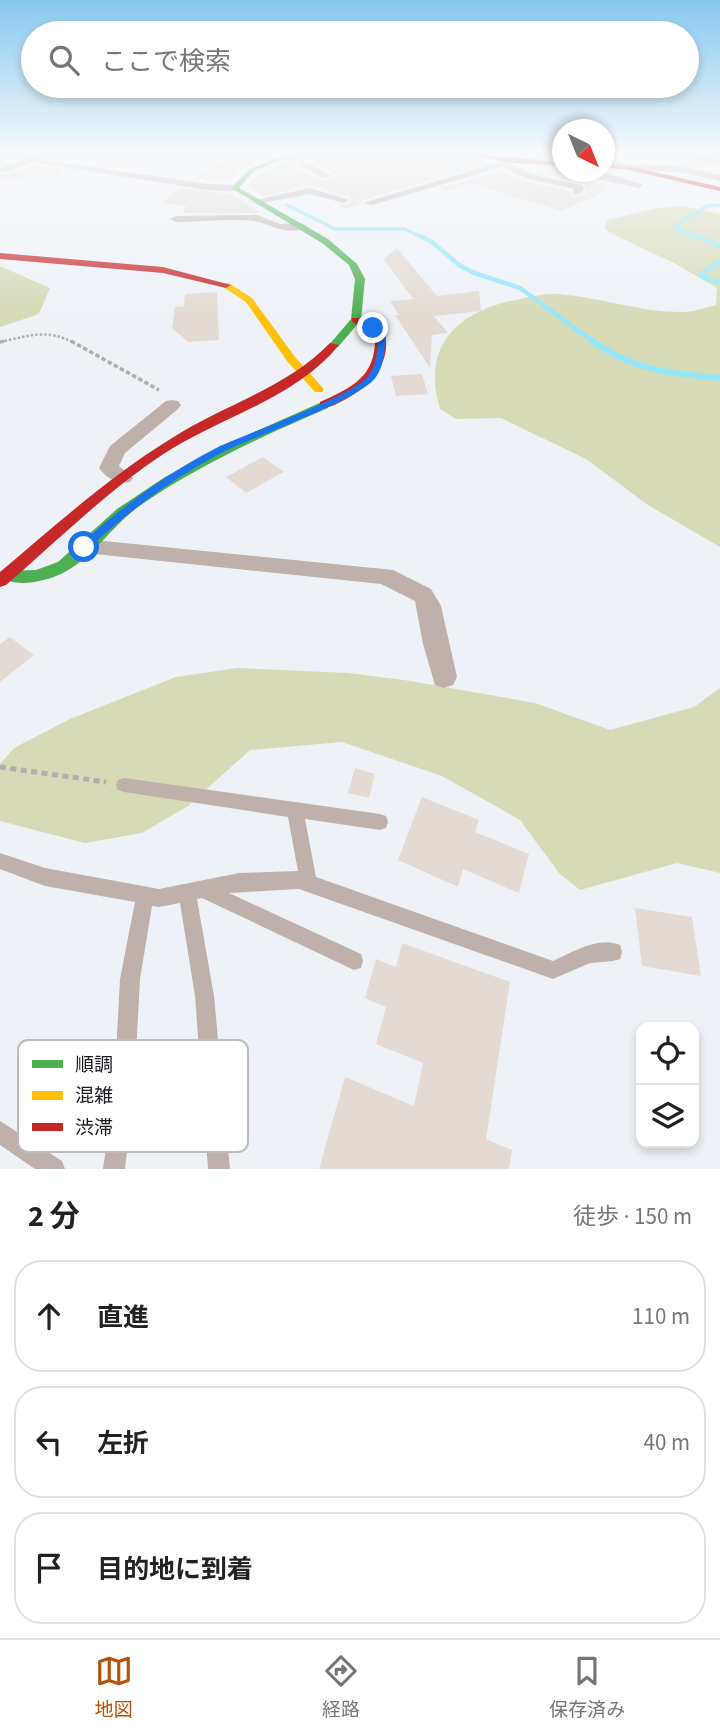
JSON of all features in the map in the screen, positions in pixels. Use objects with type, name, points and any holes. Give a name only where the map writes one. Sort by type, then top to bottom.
[{"type":"street","points":[[4,578],[123,478],[180,438],[303,374],[320,362],[356,320],[360,279],[353,264],[301,226],[270,209]]},
{"type":"street","points":[[176,219],[257,218],[279,226],[301,226]]},
{"type":"street","points":[[0,256],[163,270],[204,276],[228,284],[244,295],[286,354],[330,402]]},
{"type":"street","points":[[4,578],[44,575],[65,565],[120,514],[180,472],[235,443],[363,385],[373,376],[382,345],[380,332],[356,320]]},
{"type":"street","points":[[123,478],[109,468],[117,450],[172,405]]},
{"type":"street","points":[[84,547],[385,576],[422,595],[429,606],[444,677]]},
{"type":"lane","points":[[124,785],[380,822]]},
{"type":"lane","points":[[295,810],[309,884]]},
{"type":"lane","points":[[0,862],[45,877],[159,898],[239,882],[299,880],[553,970],[590,954],[613,952]]},
{"type":"lane","points":[[195,891],[354,961]]},
{"type":"lane","points":[[195,891],[195,930],[209,1040]]},
{"type":"lane","points":[[127,1040],[130,979],[145,895]]},
{"type":"lane","points":[[0,1132],[18,1144]]},
{"type":"lane","points":[[29,1152],[54,1169]]},
{"type":"path","points":[[0,342],[41,334],[58,334],[169,395],[173,398],[172,405]]},
{"type":"path","points":[[0,767],[124,785]]},
{"type":"green space","points":[[655,209],[695,209],[720,214],[720,547],[648,505],[586,459],[501,418],[456,419],[440,409],[435,386],[436,366],[441,349],[450,334],[463,321],[499,304],[553,294],[669,312],[689,312],[716,305],[717,288],[676,264],[608,232],[605,227],[608,220]]},
{"type":"green space","points":[[0,266],[50,288],[39,314],[0,327]]},
{"type":"green space","points":[[237,668],[348,673],[404,680],[535,703],[610,730],[694,707],[720,688],[720,873],[677,863],[580,890],[559,873],[520,820],[442,776],[342,742],[250,750],[188,806],[142,833],[85,843],[0,821],[0,764],[14,748],[70,719],[176,677]]},
{"type":"building","points":[[185,209],[253,209],[260,213],[182,213]]},
{"type":"building","points":[[397,248],[437,296],[479,291],[481,311],[434,316],[448,333],[432,335],[430,368],[395,315],[399,315],[390,301],[413,299],[384,259]]},
{"type":"building","points":[[217,292],[219,340],[188,342],[172,328],[175,307],[184,306],[185,294]]},
{"type":"building","points":[[422,374],[428,394],[396,396],[391,376]]},
{"type":"building","points":[[263,457],[284,472],[246,493],[226,477]]},
{"type":"building","points":[[10,637],[34,655],[0,682],[0,644]]},
{"type":"building","points":[[355,768],[375,774],[369,798],[348,793]]},
{"type":"building","points":[[422,797],[479,820],[475,832],[529,854],[519,893],[463,869],[458,887],[398,860]]},
{"type":"building","points":[[635,908],[692,917],[701,976],[642,966]]},
{"type":"building","points":[[402,943],[510,982],[486,1139],[512,1150],[509,1169],[319,1169],[345,1077],[414,1106],[423,1063],[376,1044],[386,1007],[365,998],[376,959],[396,967]]},
{"type":"waterway","points":[[294,209],[335,229],[404,229],[422,237]]},
{"type":"waterway","points":[[697,237],[676,229],[675,226],[703,209]]},
{"type":"waterway","points":[[418,235],[422,237]]},
{"type":"waterway","points":[[693,235],[720,246]]},
{"type":"waterway","points":[[422,237],[474,273],[520,288],[594,342]]},
{"type":"waterway","points":[[720,262],[702,273],[703,277],[720,283]]},
{"type":"waterway","points":[[594,342],[623,358],[653,369],[720,378]]},
{"type":"traffic: fast","points":[[270,209],[325,241],[353,264],[360,279],[356,320],[334,345]]},
{"type":"traffic: fast","points":[[7,575],[36,576],[63,566],[122,512],[170,480],[245,440],[324,405]]},
{"type":"traffic: slow","points":[[226,285],[249,300],[291,359],[319,390]]},
{"type":"traffic: jam","points":[[0,256],[163,270],[226,285]]},
{"type":"traffic: jam","points":[[324,405],[359,386],[374,370],[379,360],[380,332],[356,320]]},
{"type":"traffic: jam","points":[[0,581],[87,506],[156,453],[200,427],[282,387],[301,375],[334,345]]},
{"type":"route","points":[[84,547],[120,514],[180,472],[225,448],[344,396],[363,385],[373,376],[381,354],[380,332],[373,328]]}]
